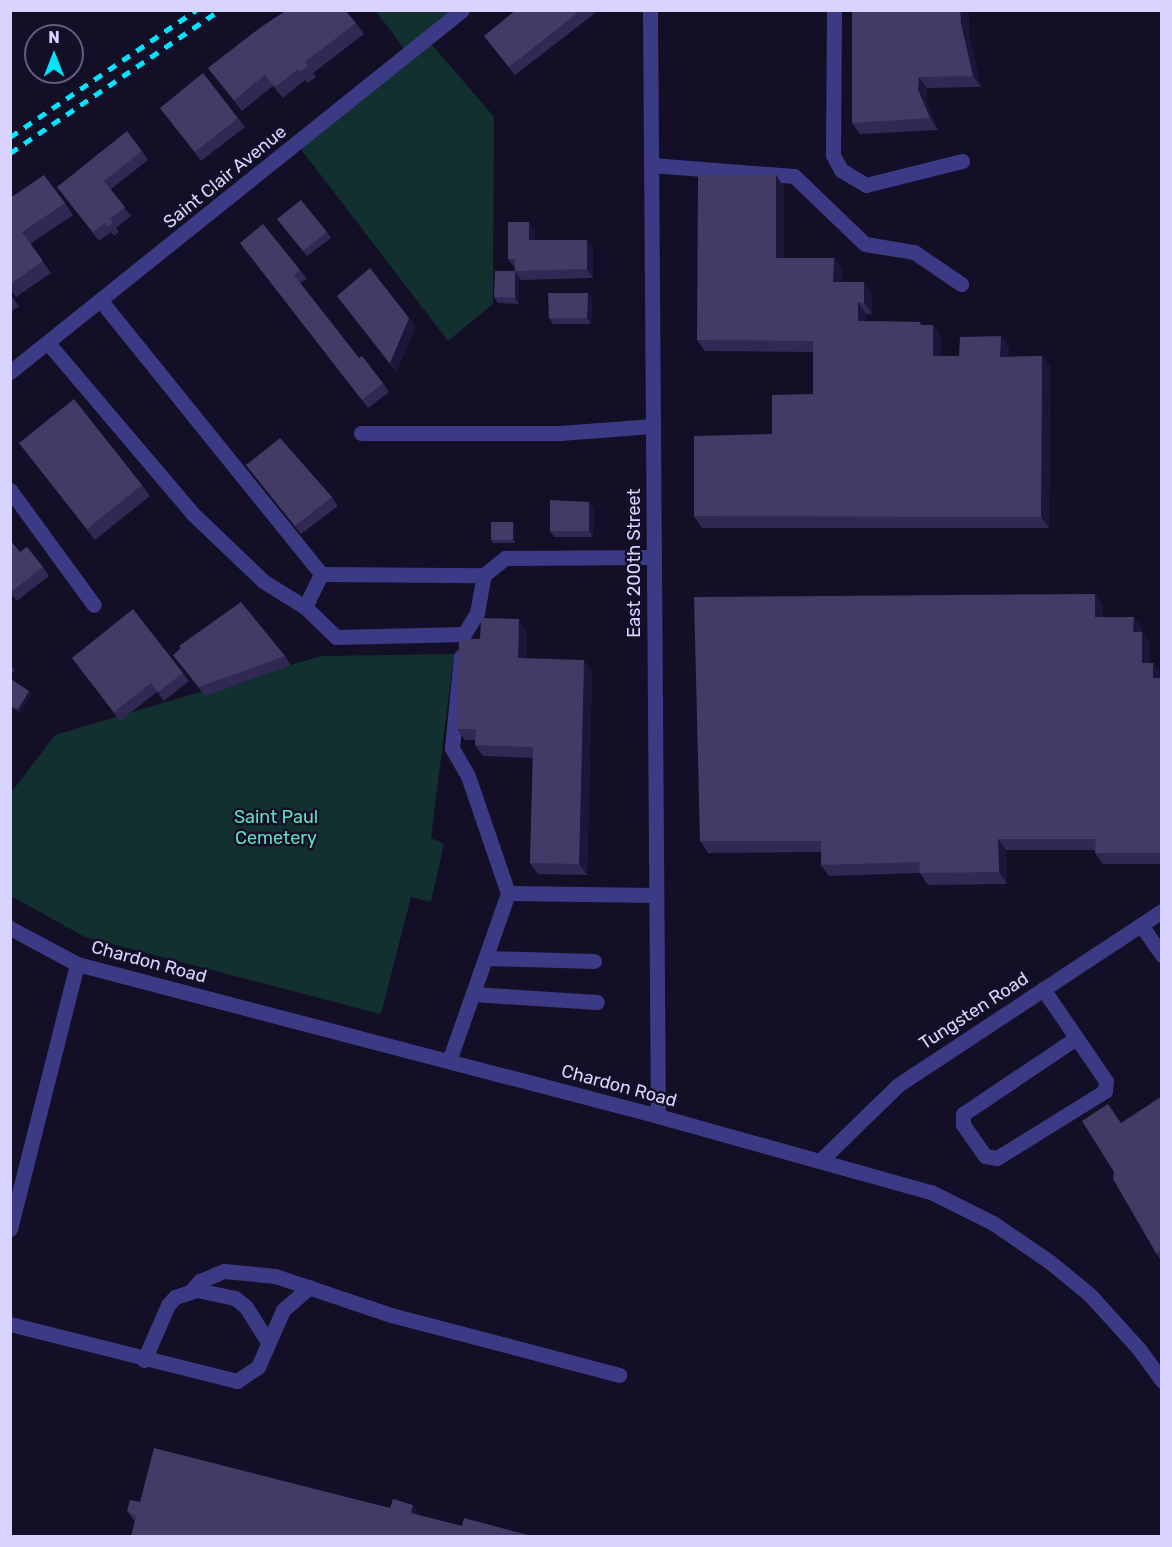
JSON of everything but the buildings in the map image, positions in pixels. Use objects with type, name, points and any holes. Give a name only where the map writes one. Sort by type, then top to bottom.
[{"type":"street","name":"Saint Clair Avenue","points":[[10,372],[462,10]]},
{"type":"street","name":"East 200th Street","points":[[650,10],[658,1116]]},
{"type":"street","points":[[834,10],[832,155],[841,170],[866,185],[962,161]]},
{"type":"street","points":[[651,165],[795,176],[865,244],[914,252],[961,284]]},
{"type":"street","points":[[101,301],[321,574]]},
{"type":"street","points":[[48,343],[193,514],[263,581],[306,607],[336,637],[464,634]]},
{"type":"street","points":[[361,433],[560,433],[653,426]]},
{"type":"street","points":[[10,490],[94,605]]},
{"type":"street","points":[[321,574],[484,575],[505,558],[654,557]]},
{"type":"street","points":[[306,607],[321,574]]},
{"type":"street","points":[[450,1061],[508,893],[451,738],[464,634],[477,613],[484,575]]},
{"type":"street","points":[[508,893],[656,895]]},
{"type":"street","name":"Tungsten Road","points":[[821,1160],[897,1085],[1161,911]]},
{"type":"street","points":[[1141,925],[1161,955]]},
{"type":"street","name":"Chardon Road","points":[[10,928],[77,964],[658,1116],[930,1192],[993,1223],[1090,1295],[1139,1349],[1161,1381]]},
{"type":"street","points":[[486,958],[594,961]]},
{"type":"street","points":[[10,1229],[77,964]]},
{"type":"street","points":[[1043,990],[1106,1081],[1105,1091],[997,1158],[985,1156],[963,1125],[963,1114],[1076,1038]]},
{"type":"street","points":[[473,994],[597,1002]]},
{"type":"street","points":[[190,1292],[200,1281],[224,1271],[275,1276],[391,1315],[619,1375]]},
{"type":"street","points":[[10,1324],[224,1380],[248,1377],[258,1367],[267,1340],[283,1310],[309,1287]]},
{"type":"street","points":[[144,1360],[168,1305],[175,1297],[190,1292],[212,1291],[235,1298],[246,1307],[267,1340]]},
{"type":"green space","points":[[376,11],[462,11],[427,39],[494,117],[493,304],[448,341],[297,144],[408,54]]},
{"type":"green space","name":"Saint Paul Cemetery","points":[[454,654],[431,838],[444,844],[431,902],[411,897],[381,1014],[85,937],[11,896],[10,794],[55,735],[321,656]]},
{"type":"railway","points":[[10,137],[196,10]]},
{"type":"railway","points":[[10,153],[220,10]]}]
